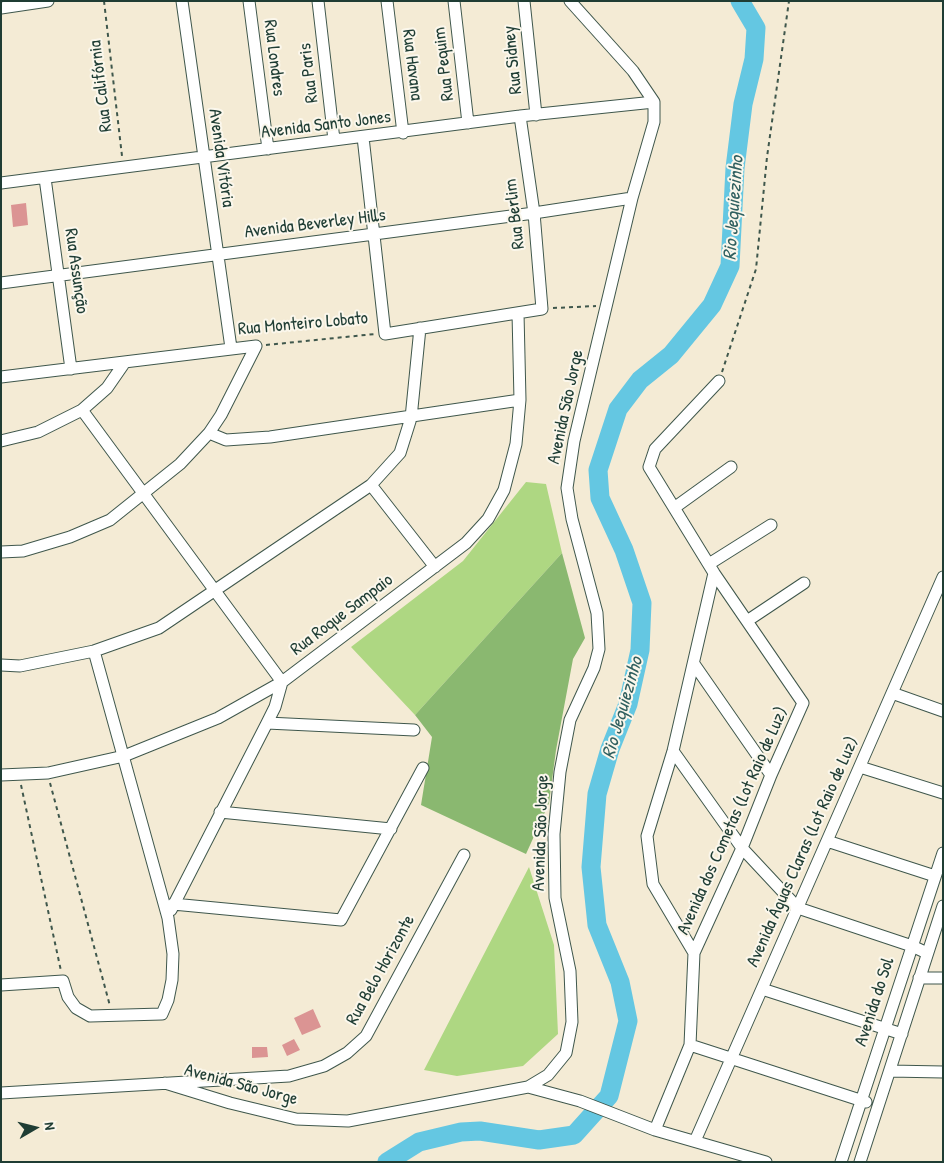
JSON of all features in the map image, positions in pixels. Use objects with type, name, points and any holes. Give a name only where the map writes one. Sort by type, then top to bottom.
[{"type":"street","points":[[1,8],[22,3],[48,1]]},
{"type":"street","name":"Avenida Vitória","points":[[182,1],[230,348]]},
{"type":"street","name":"Rua Londres","points":[[249,1],[268,149]]},
{"type":"street","name":"Rua Paris","points":[[318,1],[334,140]]},
{"type":"street","name":"Rua Havana","points":[[387,1],[403,132]]},
{"type":"street","name":"Rua Pequim","points":[[454,1],[468,123]]},
{"type":"street","name":"Rua Sidney","points":[[524,1],[536,115]]},
{"type":"street","points":[[570,1],[633,71],[654,102]]},
{"type":"street","name":"Avenida Santo Jones","points":[[1,183],[203,159],[520,116],[654,102]]},
{"type":"street","name":"Avenida São Jorge","points":[[165,1083],[230,1103],[296,1120],[348,1121],[528,1087],[548,1075],[566,1053],[572,1022],[570,972],[555,898],[554,834],[560,772],[570,720],[594,668],[599,650],[597,613],[572,519],[567,488],[574,442],[608,306],[632,198],[654,122],[654,102]]},
{"type":"street","name":"Rua Berlim","points":[[520,116],[534,213],[542,309]]},
{"type":"street","points":[[362,137],[385,334]]},
{"type":"street","name":"Rua Assunção","points":[[45,178],[71,369]]},
{"type":"street","name":"Avenida Beverley Hills","points":[[1,283],[534,213],[632,198]]},
{"type":"street","name":"Rua Monteiro Lobato","points":[[385,334],[542,309]]},
{"type":"street","name":"Rua Roque Sampaio","points":[[1,775],[48,773],[124,756],[218,718],[282,682],[466,543],[488,519],[504,490],[516,444],[520,400],[518,313]]},
{"type":"street","points":[[1,666],[20,666],[94,651],[159,628],[371,485],[400,453],[411,418],[420,328]]},
{"type":"street","points":[[1,552],[23,550],[70,538],[110,520],[143,494],[180,464],[209,433],[234,391],[256,346]]},
{"type":"street","name":"Rua Monteiro Lobato","points":[[1,377],[256,346]]},
{"type":"street","points":[[1,441],[38,432],[82,410],[107,388],[125,362]]},
{"type":"street","points":[[719,381],[655,448],[649,467],[712,569],[747,621],[804,583]]},
{"type":"street","points":[[209,433],[226,440],[242,440],[411,418],[520,400]]},
{"type":"street","points":[[82,410],[282,682],[275,707],[173,904],[168,918]]},
{"type":"street","points":[[674,508],[731,467]]},
{"type":"street","points":[[371,485],[435,567]]},
{"type":"street","points":[[656,1130],[690,1045],[694,953],[653,884],[647,836],[673,751],[694,664],[712,569],[771,524]]},
{"type":"street","name":"Avenida Águas Claras (Lot Raio de Luz)","points":[[695,1141],[943,577]]},
{"type":"street","name":"Avenida dos Cometas (Lot Raio de Luz)","points":[[694,953],[742,848],[771,775],[804,703],[747,621]]},
{"type":"street","points":[[1,985],[63,981],[68,997],[76,1008],[90,1016],[162,1014],[172,980],[173,954],[168,918],[94,651]]},
{"type":"street","points":[[694,664],[771,775]]},
{"type":"street","points":[[892,693],[943,711]]},
{"type":"street","points":[[267,722],[414,730]]},
{"type":"street","points":[[673,751],[742,848],[798,908],[912,946],[927,953]]},
{"type":"street","points":[[860,767],[943,793]]},
{"type":"street","points":[[173,904],[341,920],[423,768]]},
{"type":"street","points":[[220,812],[391,829]]},
{"type":"street","points":[[827,841],[935,876]]},
{"type":"street","name":"Rua Belo Horizonte","points":[[1,1093],[289,1076],[324,1066],[347,1053],[366,1036],[464,855]]},
{"type":"street","name":"Avenida do Sol","points":[[841,1162],[935,876],[942,861]]},
{"type":"street","name":"Avenida do Sol","points":[[860,1162],[943,906]]},
{"type":"street","points":[[919,978],[943,978]]},
{"type":"street","points":[[762,989],[902,1034]]},
{"type":"street","points":[[690,1045],[878,1106]]},
{"type":"street","points":[[890,1071],[943,1072]]},
{"type":"street","points":[[528,1087],[580,1101],[656,1130],[766,1162]]},
{"type":"path","name":"Rua Califórnia","points":[[104,1],[123,169]]},
{"type":"path","points":[[719,381],[756,269],[767,157],[789,1]]},
{"type":"path","points":[[542,309],[608,306]]},
{"type":"path","name":"Rua Monteiro Lobato","points":[[256,346],[385,334]]},
{"type":"path","points":[[48,773],[113,1015]]},
{"type":"path","points":[[18,775],[63,981]]},
{"type":"green space","points":[[526,482],[546,484],[562,553],[415,715],[351,647],[463,561]]},
{"type":"green space","points":[[562,553],[585,638],[573,659],[556,750],[549,803],[526,854],[421,805],[432,737],[415,715]]},
{"type":"green space","points":[[529,867],[554,945],[558,1034],[523,1066],[457,1076],[424,1070]]},
{"type":"building","points":[[26,203],[28,225],[13,227],[11,205]]},
{"type":"building","points":[[313,1009],[321,1027],[302,1035],[294,1018]]},
{"type":"building","points":[[294,1039],[300,1050],[287,1056],[282,1045]]},
{"type":"building","points":[[252,1047],[267,1047],[268,1057],[252,1058]]},
{"type":"waterway","name":"Rio Jequiezinho","points":[[387,1162],[419,1142],[461,1132],[480,1131],[539,1140],[574,1135],[609,1096],[628,1021],[620,982],[597,925],[591,867],[597,794],[610,749],[628,704],[640,650],[642,603],[624,550],[600,498],[598,470],[618,409],[640,380],[671,355],[712,305],[730,266],[735,168],[743,104],[754,59],[756,28],[740,1]]}]
